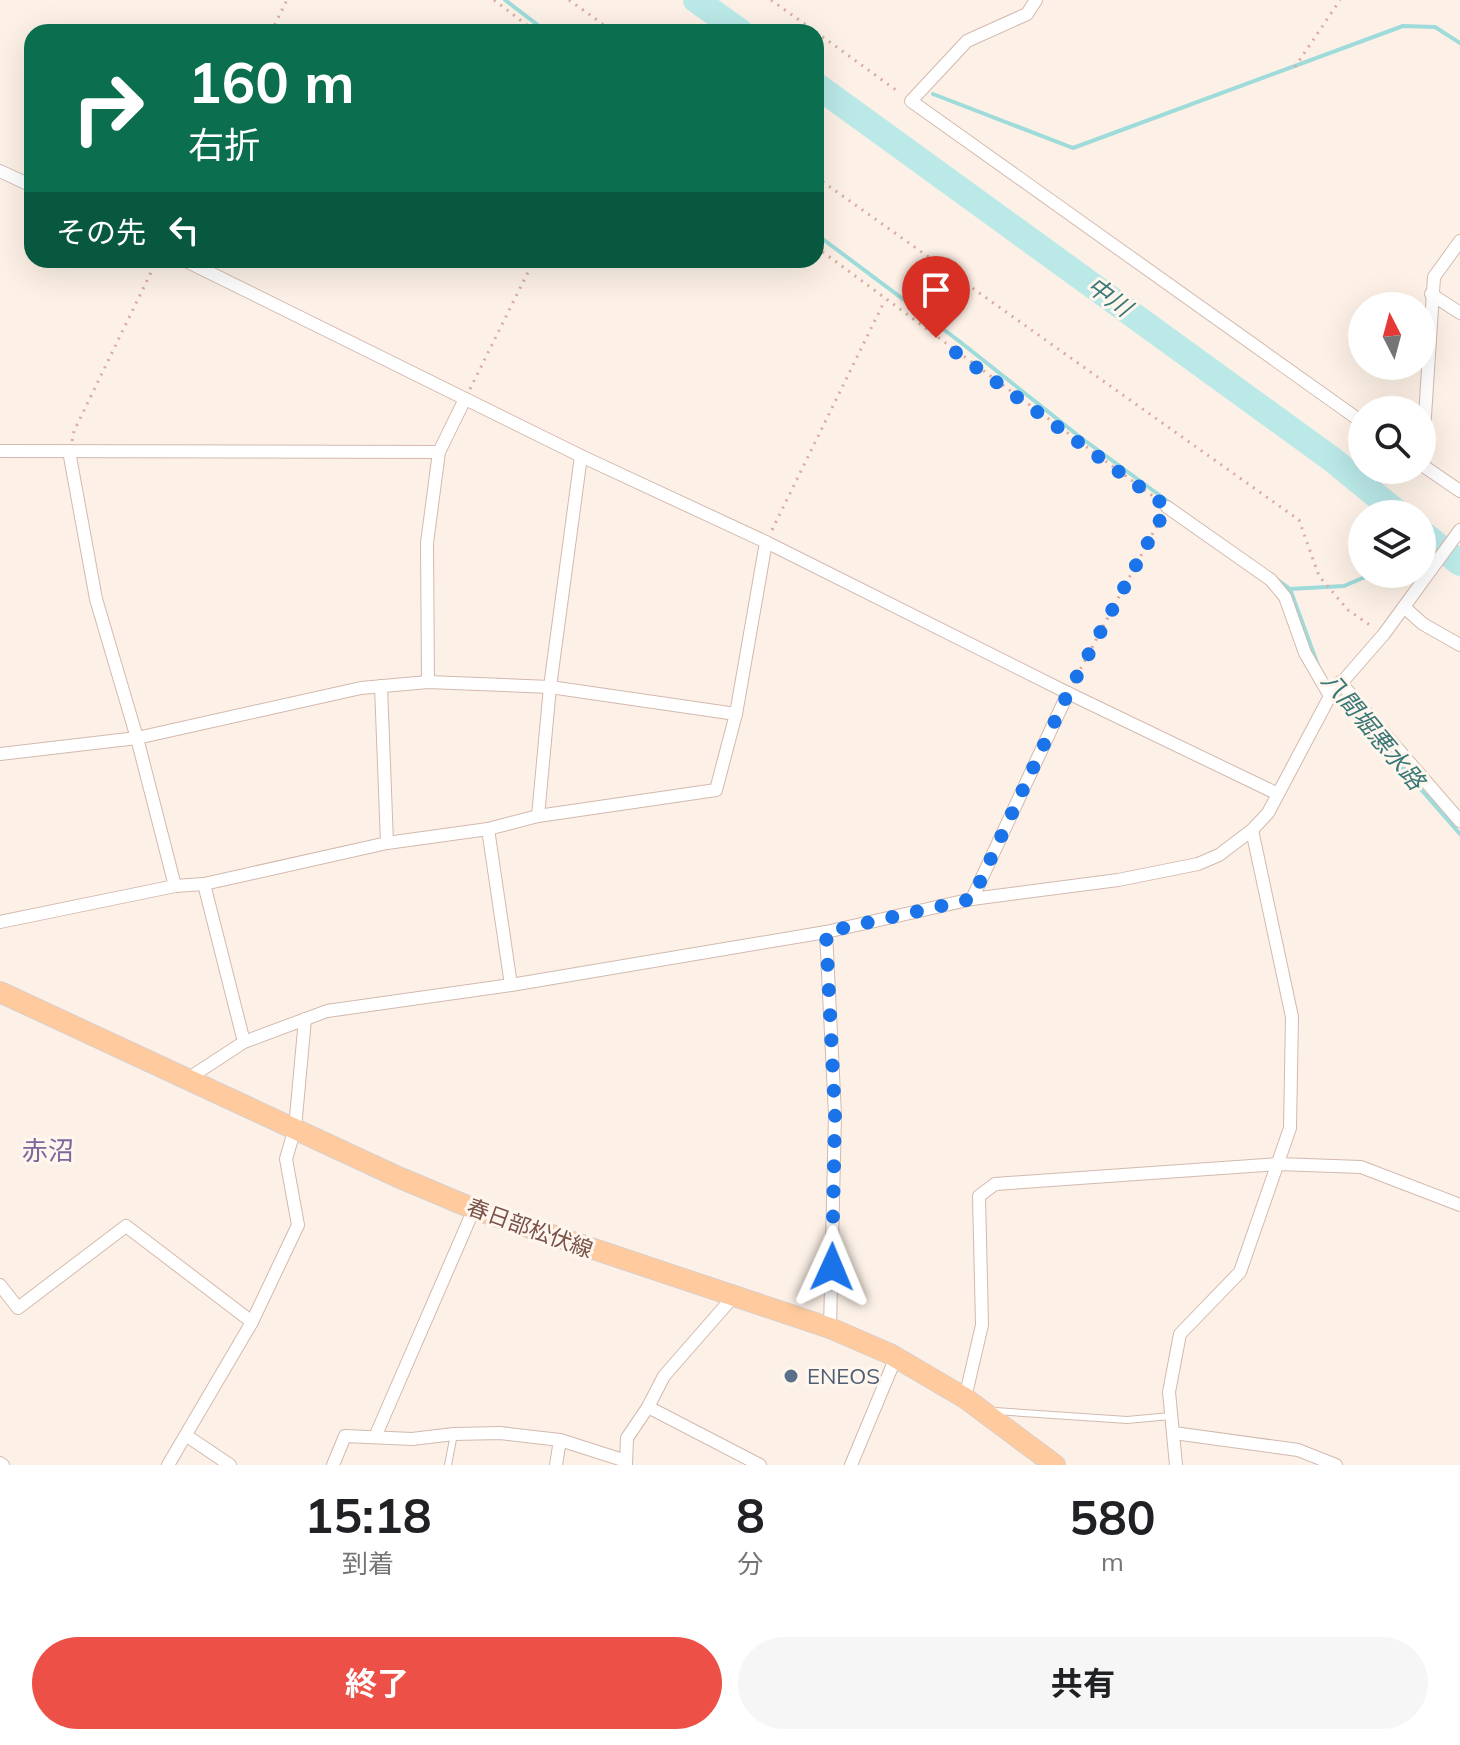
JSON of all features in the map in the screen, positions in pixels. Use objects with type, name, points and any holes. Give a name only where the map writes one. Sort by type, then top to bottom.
[{"type":"main road","name":"春日部松伏線","points":[[0,992],[474,1209],[830,1328],[896,1357],[983,1410],[1055,1465]]},
{"type":"street","points":[[1036,0],[1027,14],[967,41],[911,101],[1348,412]]},
{"type":"street","points":[[0,171],[24,182]]},
{"type":"street","points":[[1431,292],[1434,277],[1460,241]]},
{"type":"street","points":[[200,268],[1278,794]]},
{"type":"street","points":[[1436,297],[1460,313]]},
{"type":"street","points":[[428,682],[427,543],[439,452],[465,399]]},
{"type":"street","points":[[0,451],[439,452]]},
{"type":"street","points":[[69,451],[92,581],[175,886]]},
{"type":"street","points":[[538,816],[550,687],[581,456]]},
{"type":"street","points":[[1436,474],[1460,491]]},
{"type":"street","points":[[1167,507],[1278,588],[1285,597],[1305,653],[1330,696]]},
{"type":"street","points":[[189,1078],[244,1042],[327,1011],[511,985],[826,932],[972,899],[1118,880],[1198,864],[1219,855],[1252,830],[1268,813],[1330,696],[1384,634],[1460,530]]},
{"type":"street","points":[[0,922],[175,886],[204,884],[387,843],[488,829],[538,816],[716,790],[736,714],[766,542]]},
{"type":"street","points":[[1404,607],[1423,624],[1460,645]]},
{"type":"street","points":[[0,754],[137,738],[361,688],[428,682],[550,687],[736,714]]},
{"type":"street","points":[[1340,682],[1460,821]]},
{"type":"street","points":[[381,686],[387,843]]},
{"type":"street","points":[[972,899],[1068,693]]},
{"type":"street","points":[[488,829],[511,985]]},
{"type":"street","points":[[1176,1465],[1169,1392],[1180,1334],[1240,1272],[1290,1128],[1292,1017],[1252,830]]},
{"type":"street","points":[[204,884],[244,1042]]},
{"type":"street","points":[[826,932],[835,1115],[830,1328]]},
{"type":"street","points":[[168,1465],[252,1322],[298,1225],[286,1159],[295,1128],[305,1019]]},
{"type":"street","points":[[965,1398],[982,1325],[979,1196],[995,1184],[1278,1164],[1361,1167],[1460,1205]]},
{"type":"street","points":[[375,1437],[474,1209]]},
{"type":"street","points":[[0,1285],[18,1308],[126,1226],[252,1322]]},
{"type":"street","points":[[333,1465],[345,1436],[412,1439],[500,1433],[560,1440],[626,1463],[627,1438],[664,1376],[733,1297]]},
{"type":"street","points":[[851,1465],[896,1357]]},
{"type":"street","points":[[648,1407],[760,1465]]},
{"type":"street","points":[[1174,1433],[1298,1450],[1336,1465]]},
{"type":"street","points":[[187,1436],[230,1465]]},
{"type":"street","points":[[556,1465],[560,1440]]},
{"type":"lane","points":[[983,1410],[1127,1420],[1171,1416]]},
{"type":"lane","points":[[448,1465],[454,1434]]},
{"type":"path","points":[[275,24],[287,0]]},
{"type":"path","points":[[494,0],[526,24]]},
{"type":"path","points":[[569,0],[603,24]]},
{"type":"path","points":[[771,0],[805,24]]},
{"type":"path","points":[[1295,67],[1340,0]]},
{"type":"path","points":[[824,38],[911,101]]},
{"type":"path","points":[[824,183],[1299,520],[1319,576],[1348,610],[1384,634]]},
{"type":"path","points":[[824,253],[1167,507],[1068,693]]},
{"type":"path","points":[[69,451],[74,431],[153,268]]},
{"type":"path","points":[[465,399],[530,268]]},
{"type":"path","points":[[766,542],[885,300]]},
{"type":"waterway","name":"八間堀悪水路","points":[[505,0],[536,24]]},
{"type":"waterway","name":"中川","points":[[696,0],[730,24]]},
{"type":"waterway","points":[[933,94],[1073,148],[1403,26],[1435,27],[1460,43]]},
{"type":"waterway","name":"中川","points":[[824,91],[1333,460],[1382,500]]},
{"type":"waterway","name":"八間堀悪水路","points":[[824,240],[1173,505]]},
{"type":"waterway","name":"中川","points":[[1436,544],[1460,563]]},
{"type":"waterway","name":"八間堀悪水路","points":[[1278,580],[1290,589],[1319,668]]},
{"type":"waterway","points":[[1290,589],[1348,584]]},
{"type":"waterway","name":"八間堀悪水路","points":[[1335,691],[1460,834]]},
{"type":"place","name":"ENEOS","points":[[791,1376]]},
{"type":"district","name":"赤沼","points":[[48,1151]]},
{"type":"route","points":[[832,1267],[835,1115],[826,932],[972,899],[1068,693],[1167,507],[936,338]]}]
